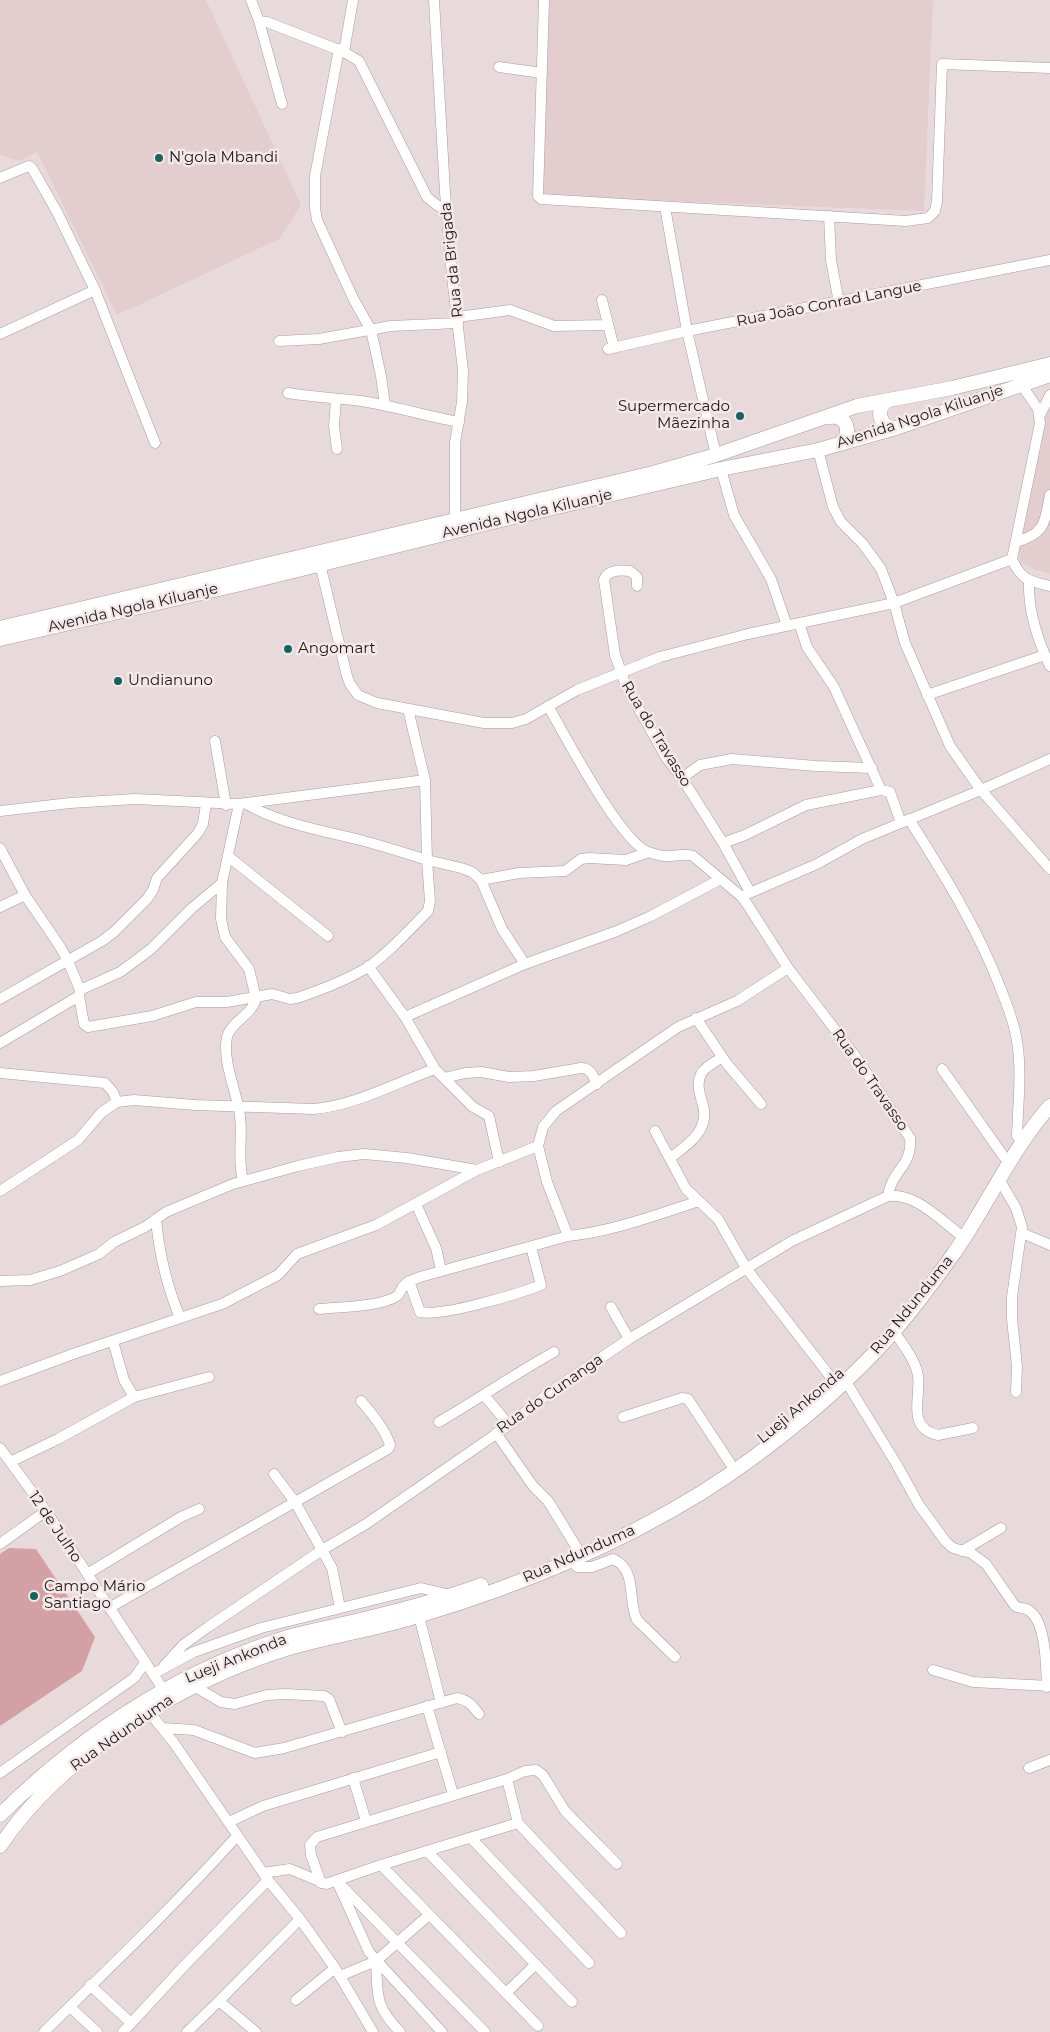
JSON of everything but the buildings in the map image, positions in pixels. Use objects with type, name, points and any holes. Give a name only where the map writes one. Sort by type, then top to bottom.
[{"type":"main road","name":"Avenida Ngola Kiluanje","points":[[0,628],[653,473],[716,455],[858,406],[944,390],[1050,364]]},
{"type":"main road","name":"Avenida Ngola Kiluanje","points":[[0,639],[721,469],[818,450],[896,428],[1050,374]]},
{"type":"main road","points":[[889,400],[880,410],[881,419],[887,426],[896,428]]},
{"type":"main road","points":[[829,417],[834,416],[843,420],[847,428],[846,437],[840,444]]},
{"type":"main road","name":"Lueji Ankonda","points":[[0,1815],[78,1746],[163,1689],[289,1637],[451,1595],[574,1554],[730,1463],[839,1380],[892,1320],[921,1285],[958,1233],[1017,1136],[1050,1094]]},
{"type":"main road","name":"Rua Ndunduma","points":[[0,1846],[18,1822],[56,1780],[128,1725],[168,1698],[242,1664],[286,1649],[419,1616],[470,1599],[642,1525],[714,1484],[782,1435],[839,1380],[894,1331],[952,1255],[985,1206],[999,1179],[1039,1118],[1050,1106]]},
{"type":"street","points":[[251,0],[259,21],[282,104]]},
{"type":"street","points":[[353,0],[316,176],[315,208],[318,220],[347,286],[371,330],[385,405]]},
{"type":"street","name":"Rua da Brigada","points":[[434,0],[446,208],[463,385],[460,422],[455,442],[455,520]]},
{"type":"street","points":[[544,0],[539,198],[906,221],[928,218],[935,211],[938,186],[942,64],[1050,68]]},
{"type":"street","points":[[259,21],[267,22],[341,51],[359,61],[427,197],[438,206],[446,208]]},
{"type":"street","points":[[499,67],[542,73]]},
{"type":"street","points":[[0,178],[29,166],[32,168],[57,212],[95,290],[155,443]]},
{"type":"street","points":[[664,207],[687,331],[716,455]]},
{"type":"street","points":[[829,216],[831,260],[839,302]]},
{"type":"street","name":"Rua João Conrad Langue","points":[[607,325],[611,349],[687,331],[1050,260]]},
{"type":"street","points":[[0,334],[95,290]]},
{"type":"street","points":[[279,341],[319,339],[371,330],[458,320],[510,310],[554,326],[607,325],[602,300]]},
{"type":"street","points":[[1021,384],[1035,403],[1043,419]]},
{"type":"street","points":[[288,393],[385,405],[460,422]]},
{"type":"street","points":[[1050,396],[1043,419],[1012,559],[1017,572],[1029,581],[1050,586]]},
{"type":"street","points":[[336,399],[334,426],[337,449]]},
{"type":"street","points":[[818,450],[828,492],[837,516],[874,558],[881,570],[894,603],[904,643],[950,746],[981,790],[1050,869]]},
{"type":"street","points":[[721,469],[734,515],[771,579],[787,626]]},
{"type":"street","points":[[1016,542],[1033,537],[1038,533],[1050,495]]},
{"type":"street","points":[[320,564],[347,676],[358,695],[377,704],[498,724],[526,719],[577,690],[660,657],[714,642],[894,603],[1012,559]]},
{"type":"street","name":"Rua do Travasso","points":[[637,586],[636,577],[630,570],[610,573],[605,576],[604,580],[620,672],[662,751],[682,778],[723,844],[746,894],[788,968],[856,1057],[910,1138],[910,1153],[892,1181],[888,1196]]},
{"type":"street","points":[[1029,581],[1028,594],[1032,619],[1050,666]]},
{"type":"street","points":[[799,623],[807,647],[834,687],[881,790]]},
{"type":"street","points":[[927,695],[1045,655]]},
{"type":"street","points":[[548,706],[624,831],[649,852],[667,856],[690,855],[719,880],[746,894],[817,864],[862,840],[1050,759]]},
{"type":"street","points":[[0,848],[25,895],[68,961],[80,993],[84,1024],[88,1027],[152,1016],[196,1002],[226,1002],[272,994],[290,999],[297,998],[352,976],[368,966],[382,956],[428,911],[430,901],[425,780],[408,709]]},
{"type":"street","points":[[215,741],[226,805]]},
{"type":"street","points":[[682,778],[700,766],[732,759],[777,764],[872,768]]},
{"type":"street","points":[[0,810],[126,800],[226,805],[241,804],[425,780]]},
{"type":"street","points":[[723,844],[806,805],[881,790],[890,792],[905,821],[951,887],[983,945],[1011,1015],[1020,1065],[1017,1136]]},
{"type":"street","points":[[0,999],[68,961],[114,932],[147,899],[153,890],[157,878],[198,833],[203,824],[206,804]]},
{"type":"street","points":[[241,804],[222,883],[221,919],[225,937],[248,969],[256,998],[251,1009],[230,1029],[227,1040],[229,1069],[241,1126],[239,1162],[243,1181]]},
{"type":"street","points":[[241,804],[285,823],[361,840],[472,872],[481,880],[502,929],[525,964]]},
{"type":"street","points":[[481,880],[519,873],[565,870],[582,859],[589,858],[626,860],[649,852]]},
{"type":"street","points":[[229,858],[328,936]]},
{"type":"street","points":[[405,1016],[525,964],[617,931],[651,916],[719,880]]},
{"type":"street","points":[[0,1043],[80,993],[120,972],[151,949],[192,908],[222,883]]},
{"type":"street","points":[[0,907],[25,895]]},
{"type":"street","points":[[368,966],[405,1016],[435,1069],[473,1107],[489,1116],[499,1162]]},
{"type":"street","points":[[568,1236],[547,1182],[538,1146],[543,1127],[556,1111],[678,1027],[736,1002],[788,968]]},
{"type":"street","points":[[696,1018],[722,1057],[761,1104]]},
{"type":"street","points":[[670,1158],[692,1142],[699,1132],[704,1117],[698,1090],[700,1078],[703,1072],[722,1057]]},
{"type":"street","points":[[444,1078],[465,1073],[481,1072],[509,1077],[534,1076],[586,1068],[592,1074],[597,1084]]},
{"type":"street","points":[[0,1191],[78,1140],[102,1112],[117,1102],[134,1100],[195,1105],[238,1105],[314,1110],[330,1108],[364,1097],[435,1069]]},
{"type":"street","points":[[942,1069],[1004,1156]]},
{"type":"street","points":[[0,1073],[105,1083],[113,1092],[117,1102]]},
{"type":"street","points":[[655,1131],[686,1189],[725,1229],[746,1268],[839,1380],[897,1465],[919,1505],[946,1542],[953,1548],[971,1553],[986,1564],[1015,1606],[1026,1609],[1038,1622],[1043,1635],[1049,1687],[973,1682],[933,1670]]},
{"type":"street","points":[[0,1381],[222,1304],[278,1275],[297,1254],[356,1234],[478,1170],[538,1146]]},
{"type":"street","points":[[0,1281],[30,1280],[60,1271],[88,1260],[114,1242],[166,1212],[243,1181],[322,1161],[364,1154],[407,1158],[478,1170]]},
{"type":"street","points":[[999,1179],[1021,1220],[1022,1233],[1012,1297],[1012,1319],[1017,1366],[1016,1392]]},
{"type":"street","points":[[888,1196],[897,1195],[910,1198],[958,1233]]},
{"type":"street","name":"Rua do Cunanga","points":[[164,1666],[182,1645],[322,1550],[366,1524],[509,1425],[550,1392],[629,1339],[792,1242],[888,1196]]},
{"type":"street","points":[[320,1309],[343,1306],[359,1307],[393,1298],[410,1281],[441,1270],[568,1236],[620,1227],[699,1201]]},
{"type":"street","points":[[416,1204],[436,1248],[441,1270]]},
{"type":"street","points":[[156,1219],[162,1265],[180,1318]]},
{"type":"street","points":[[1022,1233],[1050,1245]]},
{"type":"street","points":[[410,1281],[420,1312],[432,1314],[471,1306],[541,1285],[542,1281],[531,1247]]},
{"type":"street","points":[[611,1307],[629,1339]]},
{"type":"street","points":[[894,1331],[918,1376],[916,1410],[924,1426],[938,1435],[973,1428]]},
{"type":"street","points":[[113,1341],[124,1380],[134,1397]]},
{"type":"street","points":[[439,1422],[484,1395],[495,1386],[554,1352]]},
{"type":"street","points":[[10,1462],[134,1397],[209,1377]]},
{"type":"street","points":[[484,1395],[509,1425]]},
{"type":"street","points":[[623,1417],[682,1398],[688,1400],[730,1463]]},
{"type":"street","points":[[109,1608],[388,1450],[390,1445],[388,1440],[372,1414],[361,1401]]},
{"type":"street","points":[[496,1433],[533,1486],[548,1501],[574,1554],[577,1567],[584,1569],[613,1559],[619,1561],[627,1571],[634,1614],[637,1620],[676,1657]]},
{"type":"street","name":"12 de Julho","points":[[0,1448],[46,1511],[163,1689]]},
{"type":"street","points":[[274,1474],[295,1502],[332,1568],[340,1608]]},
{"type":"street","points":[[87,1574],[181,1517],[199,1509]]},
{"type":"street","points":[[0,1544],[46,1511]]},
{"type":"street","points":[[962,1551],[1001,1528]]},
{"type":"street","name":"Lueji Ankonda","points":[[164,1666],[240,1634],[340,1608],[421,1588],[451,1595]]},
{"type":"street","points":[[419,1616],[441,1703]]},
{"type":"street","points":[[0,1773],[134,1678],[146,1663]]},
{"type":"street","points":[[153,1674],[164,1666]]},
{"type":"street","points":[[194,1686],[221,1702],[235,1704],[267,1695],[324,1696],[329,1699],[342,1732]]},
{"type":"street","points":[[163,1728],[194,1730],[255,1753],[284,1748],[457,1698],[465,1699],[479,1714]]},
{"type":"street","points":[[427,1706],[453,1794]]},
{"type":"street","points":[[149,1712],[163,1728],[237,1836],[300,1918],[338,1972],[373,2032]]},
{"type":"street","points":[[229,1822],[263,1806],[441,1752]]},
{"type":"street","points":[[1030,1768],[1050,1760]]},
{"type":"street","points":[[321,1883],[311,1855],[310,1845],[317,1836],[507,1779],[525,1771],[536,1770],[543,1775],[565,1811],[617,1864]]},
{"type":"street","points":[[353,1778],[366,1822]]},
{"type":"street","points":[[507,1779],[518,1823],[621,1933]]},
{"type":"street","points":[[123,2032],[266,1876],[290,1869],[326,1884],[518,1823]]},
{"type":"street","points":[[44,2032],[174,1904],[237,1836]]},
{"type":"street","points":[[472,1838],[589,1963]]},
{"type":"street","points":[[428,1852],[572,2002]]},
{"type":"street","points":[[381,1865],[538,2026]]},
{"type":"street","points":[[337,1881],[485,2032]]},
{"type":"street","points":[[337,1881],[364,1944],[376,1960],[442,2032]]},
{"type":"street","points":[[296,2000],[338,1972],[376,1960],[429,1915]]},
{"type":"street","points":[[187,2032],[219,2002],[300,1918]]},
{"type":"street","points":[[376,1960],[378,2001],[382,2011],[400,2032]]},
{"type":"street","points":[[506,1993],[536,1964]]},
{"type":"street","points":[[90,1985],[131,2023]]},
{"type":"street","points":[[219,2002],[256,2032]]},
{"type":"street","points":[[70,2007],[96,2032]]},
{"type":"shaded area","name":"N'gola Mbandi","points":[[0,0],[206,0],[301,205],[279,239],[117,315],[37,152],[19,161],[0,155]]},
{"type":"shaded area","points":[[550,0],[933,0],[924,211],[541,196]]},
{"type":"shaded area","points":[[1050,410],[1050,574],[1033,569],[1020,561],[1019,545],[1044,412]]},
{"type":"shaded area","name":"Campo Mário Santiago","points":[[9,1548],[36,1549],[95,1637],[82,1671],[0,1726],[0,1554]]},
{"type":"place","name":"N'gola Mbandi","points":[[159,158]]},
{"type":"place","name":"Supermercado Mãezinha","points":[[740,416]]},
{"type":"place","name":"Angomart","points":[[288,649]]},
{"type":"place","name":"Undianuno","points":[[118,681]]},
{"type":"place","name":"Campo Mário Santiago","points":[[34,1596]]}]
